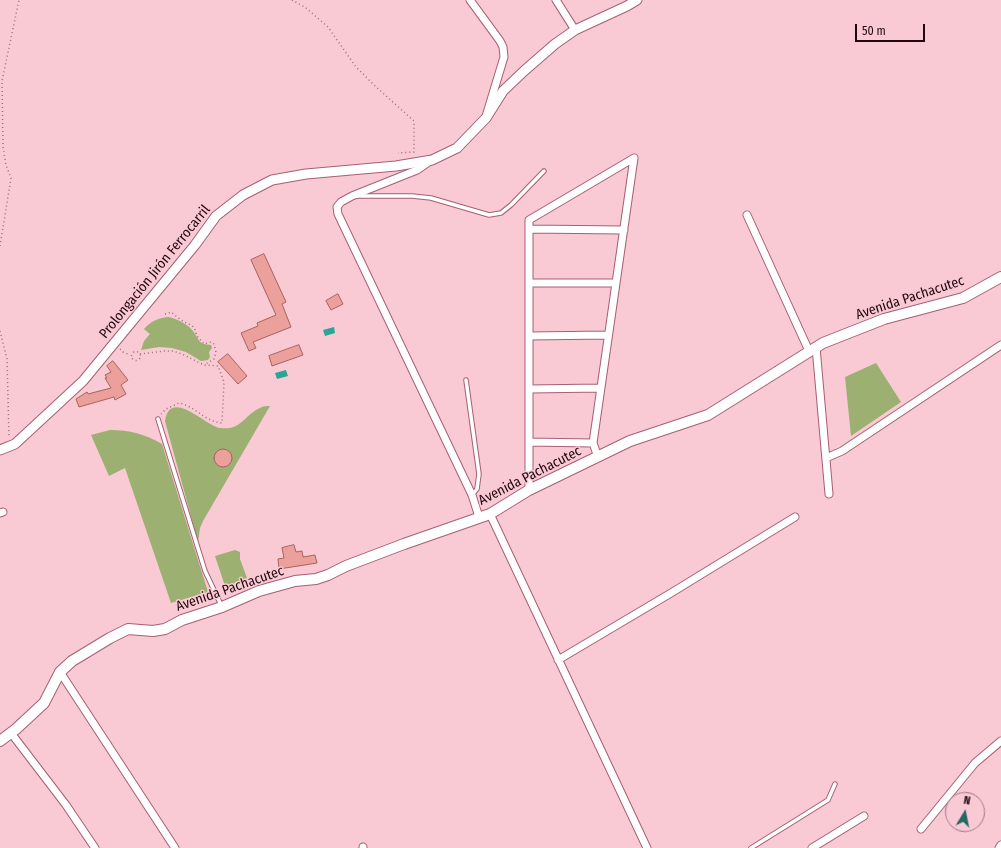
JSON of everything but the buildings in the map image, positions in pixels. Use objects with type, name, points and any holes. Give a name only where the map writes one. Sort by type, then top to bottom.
[{"type":"main road","name":"Avenida Pachacutec","points":[[0,741],[44,703],[60,672],[72,661],[128,629],[153,631],[165,629],[182,620],[222,607],[259,591],[295,581],[316,579],[328,575],[346,566],[490,514],[529,490],[630,441],[708,415],[812,349],[884,319],[963,298],[1001,277]]},
{"type":"street","points":[[470,0],[503,47],[504,57],[486,118]]},
{"type":"street","points":[[556,0],[575,30]]},
{"type":"street","name":"Prolongación Jirón Ferrocarril","points":[[0,450],[15,444],[83,381],[195,245],[216,216],[243,195],[272,180],[306,174],[396,166],[432,160],[457,148],[486,118],[503,92],[555,44],[575,30],[637,0]]},
{"type":"street","points":[[529,490],[529,220],[634,158],[593,443],[598,457]]},
{"type":"street","points":[[432,160],[417,170],[352,196],[341,202],[338,207],[338,214],[472,495],[479,517]]},
{"type":"street","points":[[747,215],[812,349],[826,458],[829,494]]},
{"type":"street","points":[[529,229],[624,230]]},
{"type":"street","points":[[529,283],[616,283]]},
{"type":"street","points":[[529,336],[608,336]]},
{"type":"street","points":[[826,458],[842,451],[1001,345]]},
{"type":"street","points":[[529,389],[601,388]]},
{"type":"street","points":[[529,442],[593,443]]},
{"type":"street","points":[[490,514],[647,848]]},
{"type":"street","points":[[558,660],[672,594],[795,517]]},
{"type":"street","points":[[60,672],[175,848]]},
{"type":"street","points":[[11,733],[66,805],[95,848]]},
{"type":"street","points":[[921,829],[975,763],[1001,741]]},
{"type":"street","points":[[812,848],[864,816]]},
{"type":"lane","points":[[352,196],[412,196],[432,198],[489,215],[501,213],[511,205],[544,171]]},
{"type":"lane","points":[[466,380],[479,474],[477,489],[472,495]]},
{"type":"lane","points":[[158,419],[205,571],[222,607]]},
{"type":"lane","points":[[751,848],[828,800],[835,784]]},
{"type":"path","points":[[0,246],[11,178],[6,165],[3,147],[2,81],[19,0]]},
{"type":"path","points":[[292,0],[306,8],[328,27],[356,67],[414,121],[414,152],[398,153]]},
{"type":"path","points":[[165,314],[170,312],[194,327],[204,344],[211,342],[214,344],[216,352],[214,359],[204,365]]},
{"type":"path","points":[[0,331],[7,359],[10,446]]},
{"type":"path","points":[[114,344],[123,352],[131,356],[135,361],[140,358],[140,354]]},
{"type":"path","points":[[131,356],[131,353],[136,351],[140,354],[173,351],[187,356],[204,365],[218,366],[224,379],[222,423],[217,423],[191,407],[179,403],[166,409],[158,419]]},
{"type":"shaded area","points":[[168,317],[178,320],[191,328],[201,343],[211,345],[212,348],[209,352],[210,357],[208,360],[201,361],[186,352],[172,348],[159,347],[141,350],[144,341],[150,334],[144,329],[155,320]]},
{"type":"shaded area","points":[[334,327],[335,333],[325,336],[323,330]]},
{"type":"shaded area","points":[[876,363],[901,402],[851,436],[845,377]]},
{"type":"shaded area","points":[[286,370],[288,376],[277,379],[275,373]]},
{"type":"shaded area","points":[[270,406],[203,521],[200,528],[198,542],[165,421],[168,411],[174,407],[181,408],[214,426],[227,428],[238,425],[261,407]]},
{"type":"shaded area","points":[[110,430],[137,433],[162,444],[208,592],[171,603],[125,468],[109,476],[91,435]]},
{"type":"shaded area","points":[[235,550],[240,552],[240,559],[247,578],[232,584],[226,589],[215,556]]}]
